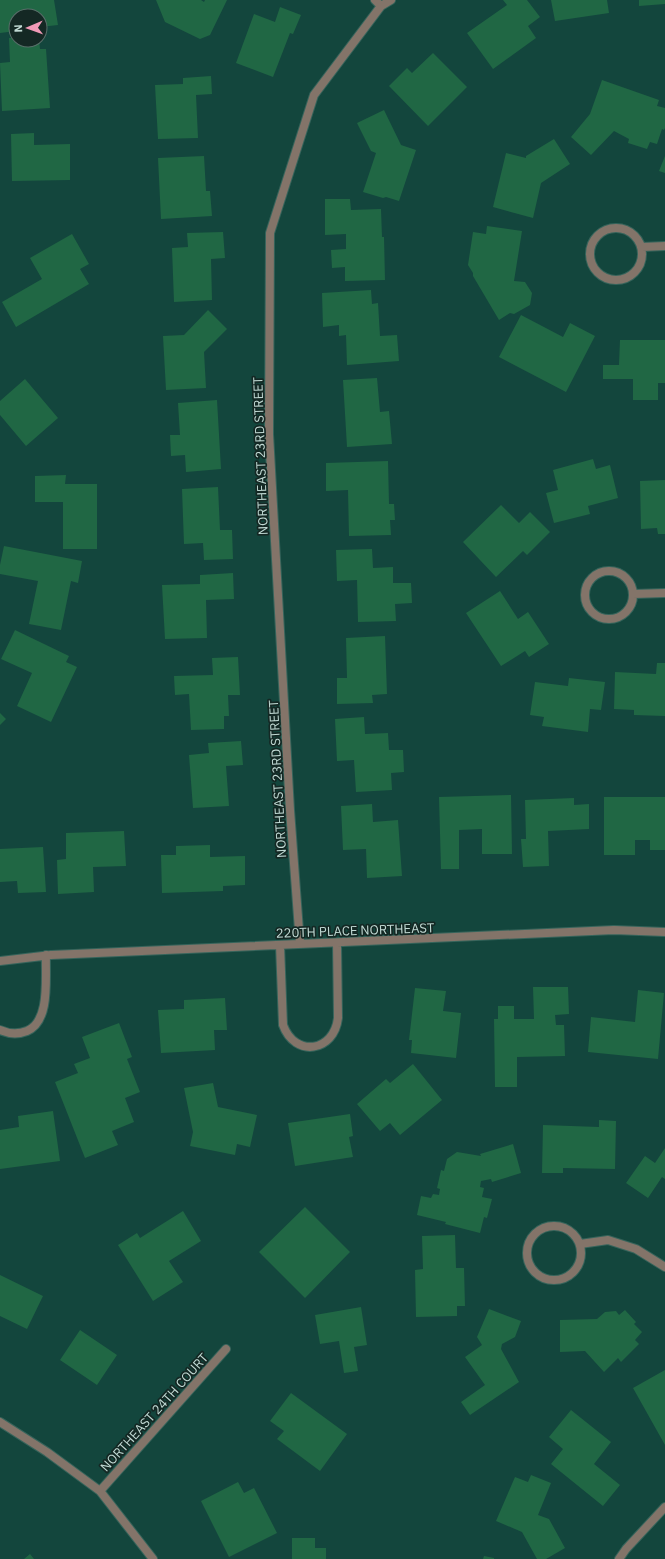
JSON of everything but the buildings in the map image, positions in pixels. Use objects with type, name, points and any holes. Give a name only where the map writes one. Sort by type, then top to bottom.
[{"type":"street","name":"NORTHEAST 23RD STREET","points":[[300,944],[290,810],[269,434],[270,233],[314,95],[378,3],[391,0]]},
{"type":"street","points":[[614,227],[623,228],[632,232],[638,238],[642,247],[643,256],[640,265],[628,278],[619,280],[609,279],[594,269],[590,251],[592,242],[605,229],[614,227]]},
{"type":"street","points":[[642,247],[665,246]]},
{"type":"street","points":[[608,571],[617,572],[626,577],[631,585],[633,594],[632,604],[627,612],[610,620],[600,618],[592,613],[587,605],[585,596],[586,587],[591,578],[599,573],[608,571]]},
{"type":"street","points":[[633,594],[665,593]]},
{"type":"street","name":"220TH PLACE NORTHEAST","points":[[0,961],[46,955],[614,930],[665,932]]},
{"type":"street","points":[[280,945],[283,1025],[286,1033],[299,1045],[316,1047],[325,1043],[332,1037],[337,1028],[337,943]]},
{"type":"street","points":[[0,1030],[10,1034],[21,1034],[37,1024],[42,1016],[45,1007],[46,955]]},
{"type":"street","points":[[550,1226],[560,1226],[568,1229],[576,1236],[580,1244],[582,1253],[580,1263],[575,1271],[568,1277],[559,1280],[549,1280],[540,1277],[528,1262],[528,1243],[533,1235],[541,1229],[550,1226]]},
{"type":"street","points":[[580,1244],[608,1240],[636,1249],[665,1267]]},
{"type":"street","name":"NORTHEAST 24TH COURT","points":[[100,1491],[226,1348]]},
{"type":"street","points":[[0,1422],[47,1452],[100,1491],[153,1559]]},
{"type":"street","points":[[619,1559],[626,1549],[665,1507]]}]
